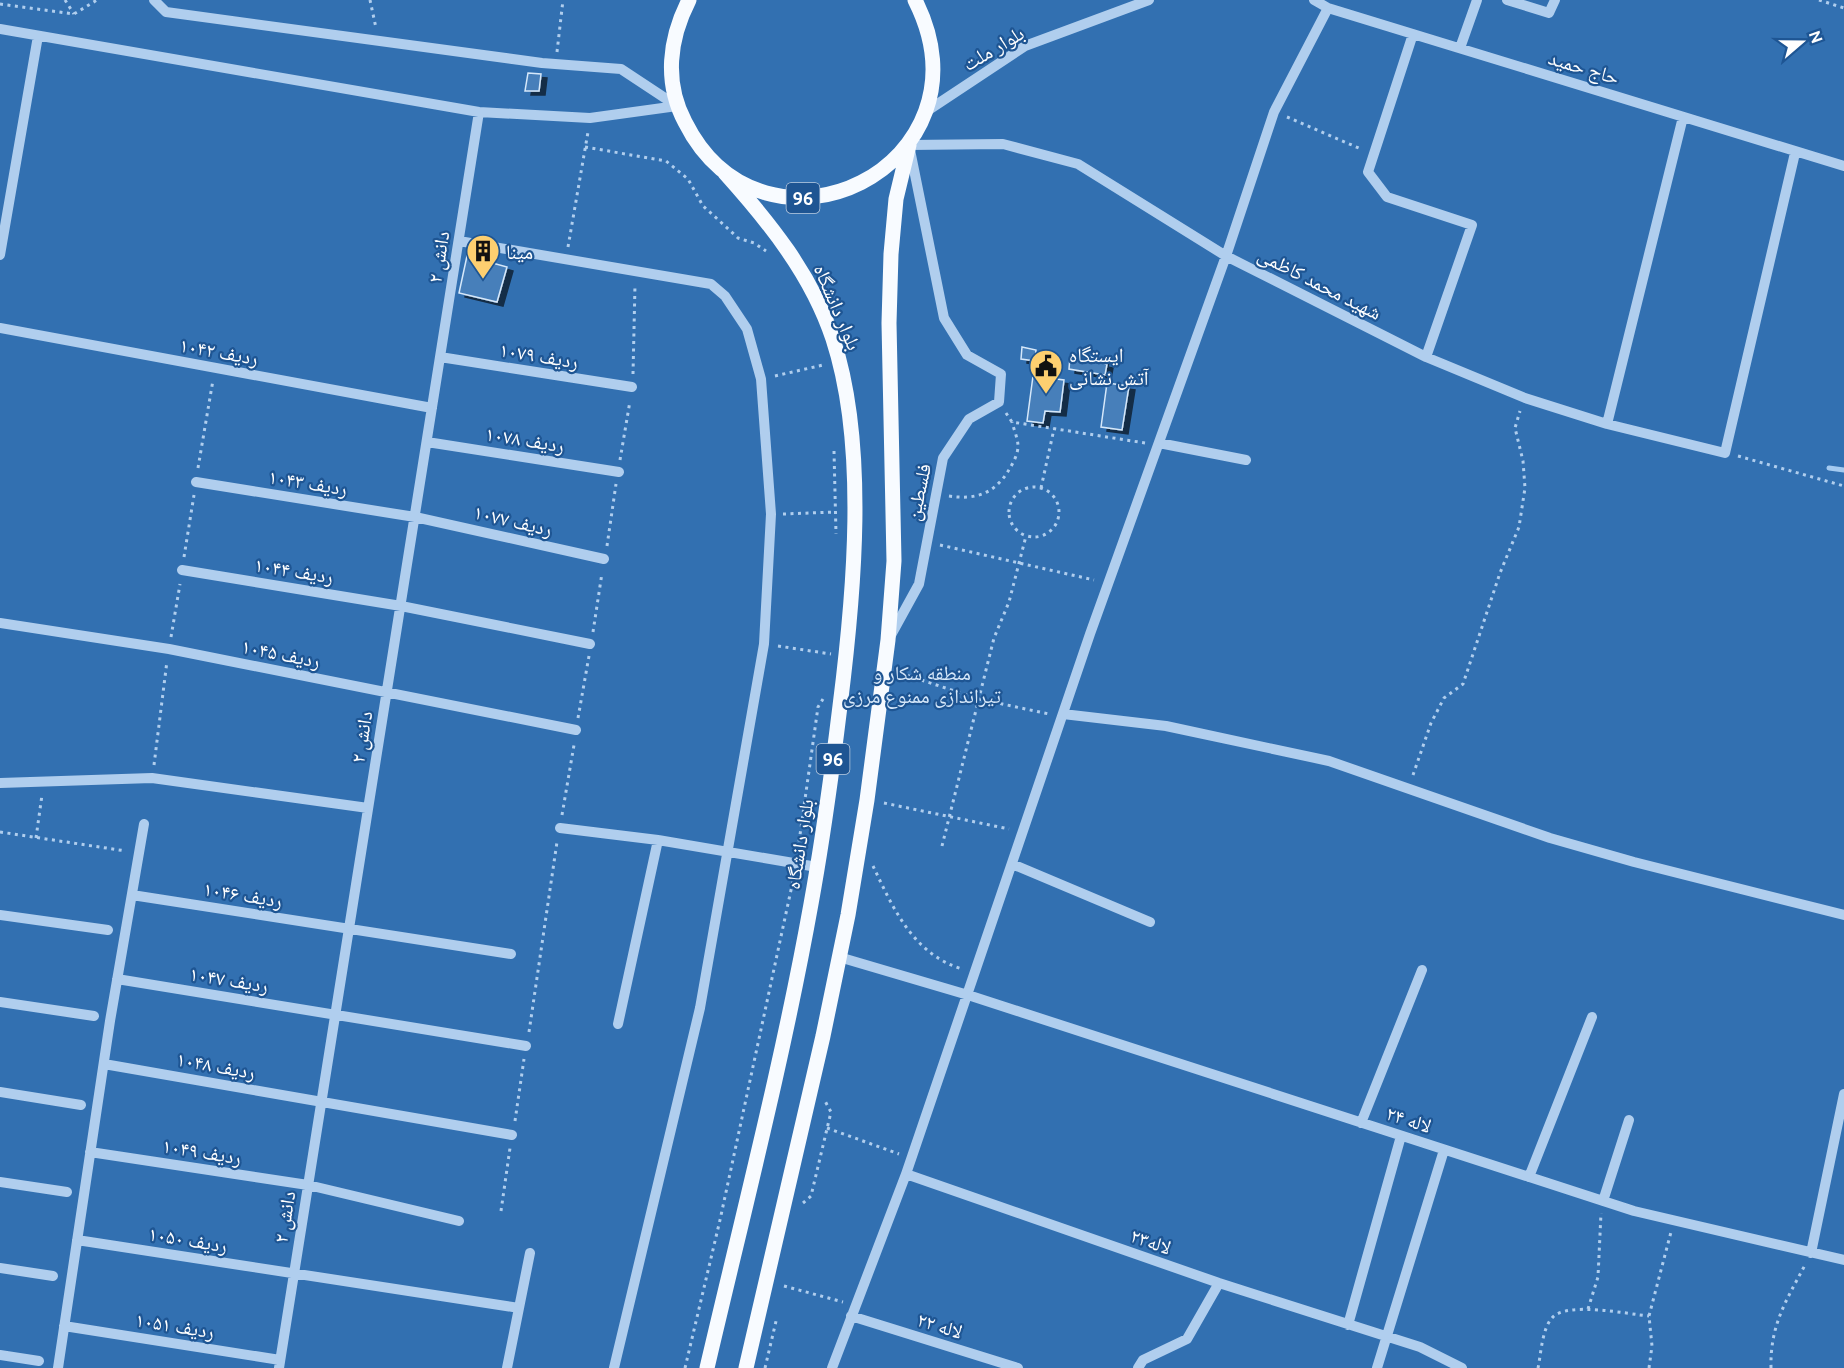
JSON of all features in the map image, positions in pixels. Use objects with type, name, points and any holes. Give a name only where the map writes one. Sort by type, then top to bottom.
[{"type":"main road","name":"96","points":[[689,0],[677,24],[670,65],[676,106],[695,143],[724,173],[761,192],[802,198],[843,192],[879,174],[909,145],[927,111],[934,67],[928,26],[915,0]]},
{"type":"main road","name":"بلوار دانشگاه","points":[[746,1368],[839,957],[867,800],[888,640],[894,561],[889,323],[891,254],[896,200],[909,145]]},
{"type":"main road","name":"بلوار دانشگاه","points":[[706,1368],[785,1035],[817,867],[846,658],[853,561],[853,452],[845,386],[832,337],[807,282],[788,249],[763,215],[724,173]]},
{"type":"street","points":[[154,0],[166,12],[556,64],[621,69],[676,106]]},
{"type":"street","name":"بلوار ملت","points":[[927,111],[1025,46],[1149,0]]},
{"type":"street","name":"حاج حمید","points":[[1314,0],[1328,9],[1795,153],[1844,166]]},
{"type":"street","points":[[1460,48],[1477,0]]},
{"type":"street","points":[[1508,0],[1549,13],[1555,0]]},
{"type":"street","points":[[832,1368],[912,1158],[1108,583],[1226,256],[1274,112],[1328,9]]},
{"type":"street","points":[[0,29],[479,112],[590,118],[676,106]]},
{"type":"street","points":[[1413,34],[1368,171],[1387,197],[1472,225],[1426,357]]},
{"type":"street","points":[[0,255],[3,220],[38,36]]},
{"type":"street","name":"دانش ۲","points":[[279,1364],[479,112]]},
{"type":"street","points":[[1607,424],[1683,117]]},
{"type":"street","name":"شهید محمد کاظمی","points":[[909,145],[1003,144],[1078,164],[1226,256],[1426,357],[1525,398],[1607,424],[1725,453]]},
{"type":"street","points":[[909,145],[944,318],[967,355],[1000,374],[999,402]]},
{"type":"street","points":[[1725,453],[1795,153]]},
{"type":"street","points":[[459,240],[711,284],[725,296],[747,329],[761,379],[771,514],[764,644],[700,1008],[614,1368]]},
{"type":"street","name":"ردیف ۱۰۴۲","points":[[0,328],[432,408]]},
{"type":"street","name":"ردیف ۱۰۷۹","points":[[440,357],[632,387]]},
{"type":"street","name":"فلسطین","points":[[888,640],[920,584],[943,458],[969,419],[999,402]]},
{"type":"street","name":"ردیف ۱۰۷۸","points":[[427,442],[619,472]]},
{"type":"street","points":[[1159,443],[1246,460]]},
{"type":"street","name":"ردیف ۱۰۴۳","points":[[196,482],[415,517]]},
{"type":"street","name":"ردیف ۱۰۷۷","points":[[415,517],[604,559]]},
{"type":"street","name":"ردیف ۱۰۴۴","points":[[182,570],[400,606],[590,644]]},
{"type":"street","name":"ردیف ۱۰۴۵","points":[[0,623],[169,650],[576,730]]},
{"type":"street","points":[[1063,714],[1166,726],[1329,761],[1478,814],[1613,856],[1844,915]]},
{"type":"street","points":[[0,783],[152,778],[368,808]]},
{"type":"street","points":[[58,1368],[117,979],[144,825]]},
{"type":"street","points":[[560,828],[658,840],[817,867]]},
{"type":"street","points":[[618,1024],[658,840]]},
{"type":"street","points":[[1012,864],[1150,922]]},
{"type":"street","name":"ردیف ۱۰۴۶","points":[[132,895],[511,954]]},
{"type":"street","points":[[0,915],[108,930]]},
{"type":"street","name":"لاله ۲۴","points":[[839,957],[968,995],[1603,1201],[1844,1260]]},
{"type":"street","points":[[1361,1123],[1422,970]]},
{"type":"street","name":"ردیف ۱۰۴۷","points":[[117,979],[526,1046]]},
{"type":"street","points":[[0,1002],[94,1016]]},
{"type":"street","points":[[1529,1177],[1592,1017]]},
{"type":"street","name":"ردیف ۱۰۴۸","points":[[104,1064],[512,1135]]},
{"type":"street","points":[[0,1092],[81,1105]]},
{"type":"street","points":[[1811,1253],[1844,1094]]},
{"type":"street","points":[[1603,1201],[1629,1120]]},
{"type":"street","points":[[1348,1325],[1401,1136]]},
{"type":"street","points":[[1377,1368],[1444,1150]]},
{"type":"street","name":"ردیف ۱۰۴۹","points":[[90,1152],[308,1185],[459,1221]]},
{"type":"street","name":"لاله۲۳","points":[[906,1174],[1219,1283],[1420,1347],[1462,1368]]},
{"type":"street","points":[[0,1182],[67,1192]]},
{"type":"street","name":"ردیف ۱۰۵۰","points":[[77,1240],[519,1308]]},
{"type":"street","points":[[507,1368],[530,1253]]},
{"type":"street","points":[[0,1268],[53,1276]]},
{"type":"street","points":[[1138,1368],[1143,1360],[1187,1339],[1219,1283]]},
{"type":"street","name":"لاله ۲۲","points":[[853,1310],[1018,1368]]},
{"type":"street","name":"ردیف ۱۰۵۱","points":[[64,1326],[279,1364]]},
{"type":"street","points":[[0,1355],[39,1361]]},
{"type":"path","points":[[65,0],[74,14]]},
{"type":"path","points":[[0,4],[74,14],[97,0]]},
{"type":"path","points":[[370,0],[379,41]]},
{"type":"path","points":[[556,64],[563,0]]},
{"type":"path","points":[[1819,0],[1844,9]]},
{"type":"path","points":[[1274,112],[1374,154]]},
{"type":"path","points":[[566,259],[590,118]]},
{"type":"path","points":[[761,379],[823,365]]},
{"type":"path","points":[[1407,788],[1421,759],[1431,723],[1444,698],[1463,684],[1500,573],[1519,527],[1525,488],[1523,461],[1515,428],[1525,398]]},
{"type":"path","points":[[935,494],[964,498],[983,495],[999,486],[1012,465],[1018,447],[1012,422],[999,402]]},
{"type":"path","points":[[1012,422],[1139,443],[1159,443]]},
{"type":"path","points":[[1041,488],[1054,429]]},
{"type":"path","points":[[1725,453],[1844,486]]},
{"type":"path","points":[[1024,488],[1041,488],[1050,491],[1058,502],[1060,515],[1055,528],[1044,536],[1026,536],[1019,533],[1010,522],[1008,509],[1014,496],[1024,488]]},
{"type":"path","points":[[771,514],[835,512]]},
{"type":"path","points":[[942,846],[994,638],[1009,602],[1026,536]]},
{"type":"path","points":[[926,542],[1108,583]]},
{"type":"path","points":[[764,644],[846,658]]},
{"type":"path","points":[[884,668],[979,699],[1043,714],[1063,714]]},
{"type":"path","points":[[36,838],[44,782]]},
{"type":"path","points":[[867,800],[1023,832]]},
{"type":"path","points":[[501,1211],[560,828]]},
{"type":"path","points":[[0,832],[139,854]]},
{"type":"path","points":[[860,840],[896,916],[914,938],[957,968],[975,973]]},
{"type":"path","points":[[801,1211],[804,1200],[812,1197],[831,1112],[825,1102],[828,1091]]},
{"type":"path","points":[[827,1128],[912,1158]]},
{"type":"path","points":[[1588,1309],[1598,1277],[1598,1244],[1603,1201]]},
{"type":"path","points":[[1649,1368],[1652,1346],[1649,1316],[1674,1220]]},
{"type":"path","points":[[1771,1368],[1771,1341],[1783,1307],[1811,1253]]},
{"type":"path","points":[[782,1296],[786,1275]]},
{"type":"path","points":[[784,1286],[853,1310]]},
{"type":"path","points":[[765,1368],[779,1306]]},
{"type":"path","points":[[1538,1368],[1550,1320],[1558,1313],[1588,1309],[1649,1316]]},
{"type":"green space","name":"منطقه شکار و تیراندازی ممنوع مرزی","points":[[0,0],[1844,0],[1844,1368],[0,1368]]},
{"type":"building","points":[[528,73],[541,74],[539,91],[525,91]]},
{"type":"building","name":"مینا","points":[[467,256],[507,267],[497,302],[459,293]]},
{"type":"building","points":[[1022,347],[1036,350],[1035,361],[1021,359]]},
{"type":"building","points":[[1085,356],[1103,359],[1102,363],[1107,364],[1105,375],[1069,369],[1070,357],[1085,360]]},
{"type":"building","name":"ایستگاه آتش نشانی","points":[[1033,376],[1064,380],[1060,412],[1045,411],[1043,423],[1027,421]]},
{"type":"building","points":[[1107,383],[1129,386],[1122,430],[1101,427]]},
{"type":"waterway","points":[[1829,468],[1844,470]]},
{"type":"place","name":"مینا","points":[[483,280]]},
{"type":"place","name":"ایستگاه آتش نشانی","points":[[1046,395]]}]
